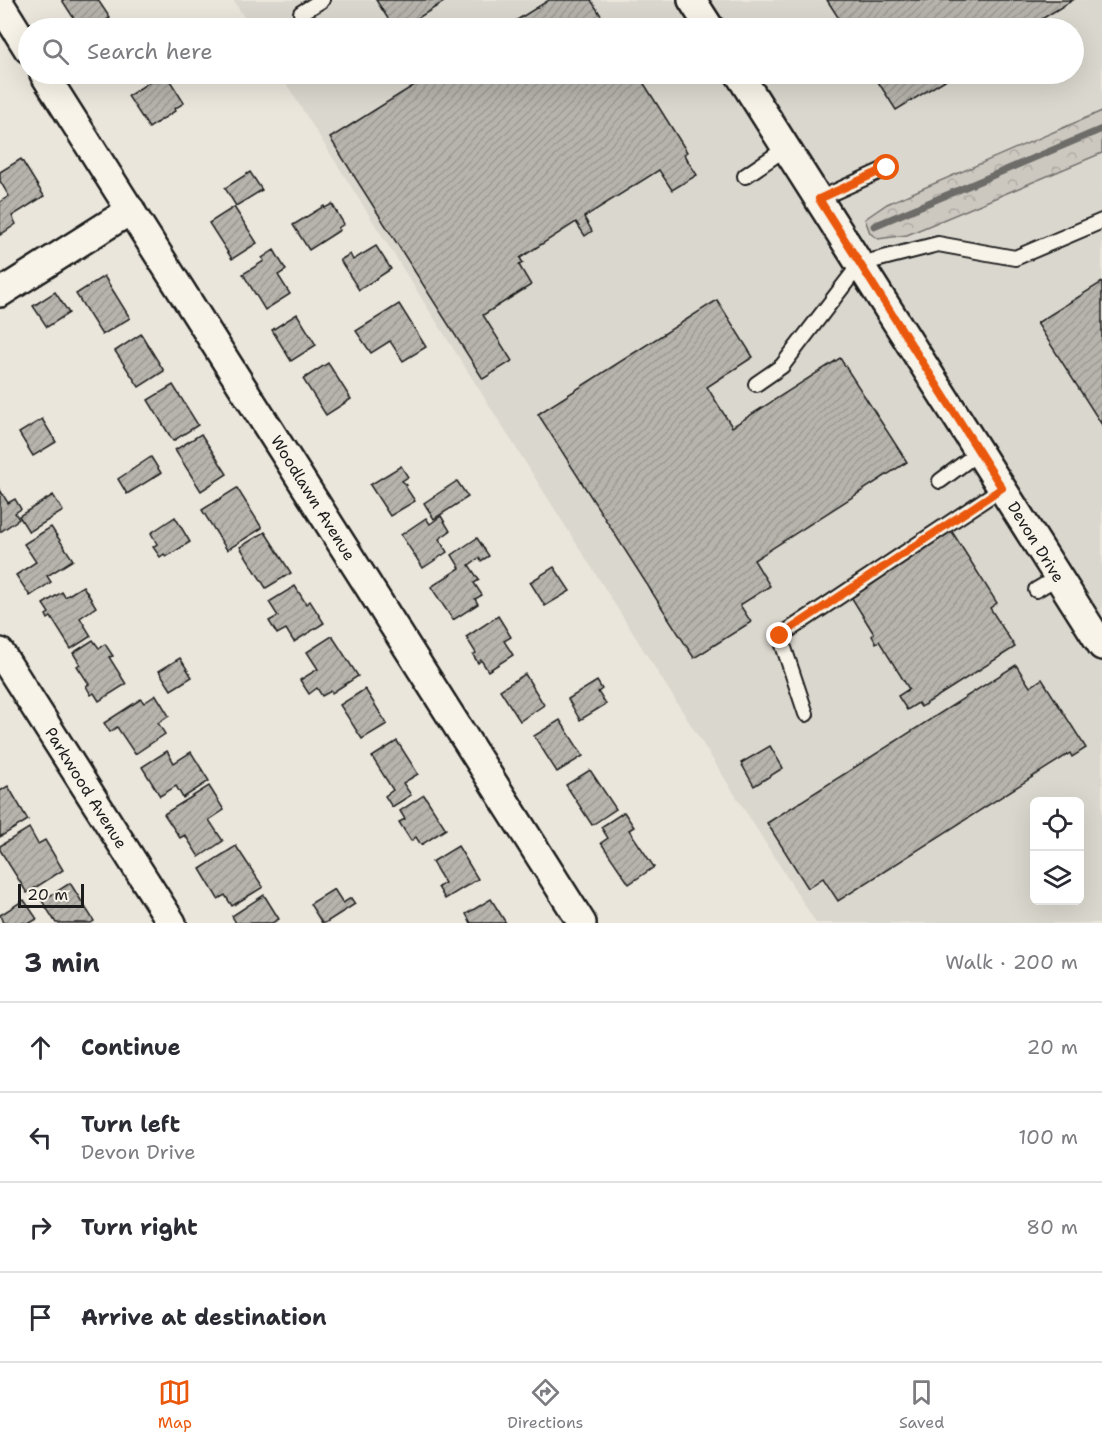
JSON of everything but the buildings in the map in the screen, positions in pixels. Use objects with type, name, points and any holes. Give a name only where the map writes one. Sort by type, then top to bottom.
[{"type":"street","points":[[692,0],[704,18]]},
{"type":"street","points":[[0,4],[18,33]]},
{"type":"street","name":"Woodlawn Avenue","points":[[50,84],[582,923]]},
{"type":"street","name":"Devon Drive","points":[[745,84],[1002,488],[1047,583],[1102,646]]},
{"type":"street","points":[[0,292],[130,210]]},
{"type":"street","name":"Parkwood Avenue","points":[[0,652],[172,923]]},
{"type":"lane","points":[[301,13],[322,0]]},
{"type":"lane","points":[[745,176],[786,148]]},
{"type":"lane","points":[[819,199],[887,168]]},
{"type":"lane","points":[[756,384],[782,366],[860,264],[938,244],[1015,258],[1102,221]]},
{"type":"lane","points":[[940,481],[979,452]]},
{"type":"lane","points":[[806,714],[780,636],[1002,488]]},
{"type":"shaded area","points":[[233,0],[1102,0],[1102,923],[816,923],[286,84],[1084,84],[1084,18],[245,18]]},
{"type":"green space","points":[[1102,111],[1102,153],[907,235],[878,239],[870,233],[865,219],[887,204]]},
{"type":"waterway","points":[[874,226],[1102,129]]},
{"type":"route","points":[[780,636],[1002,488],[819,199],[887,168]]}]
